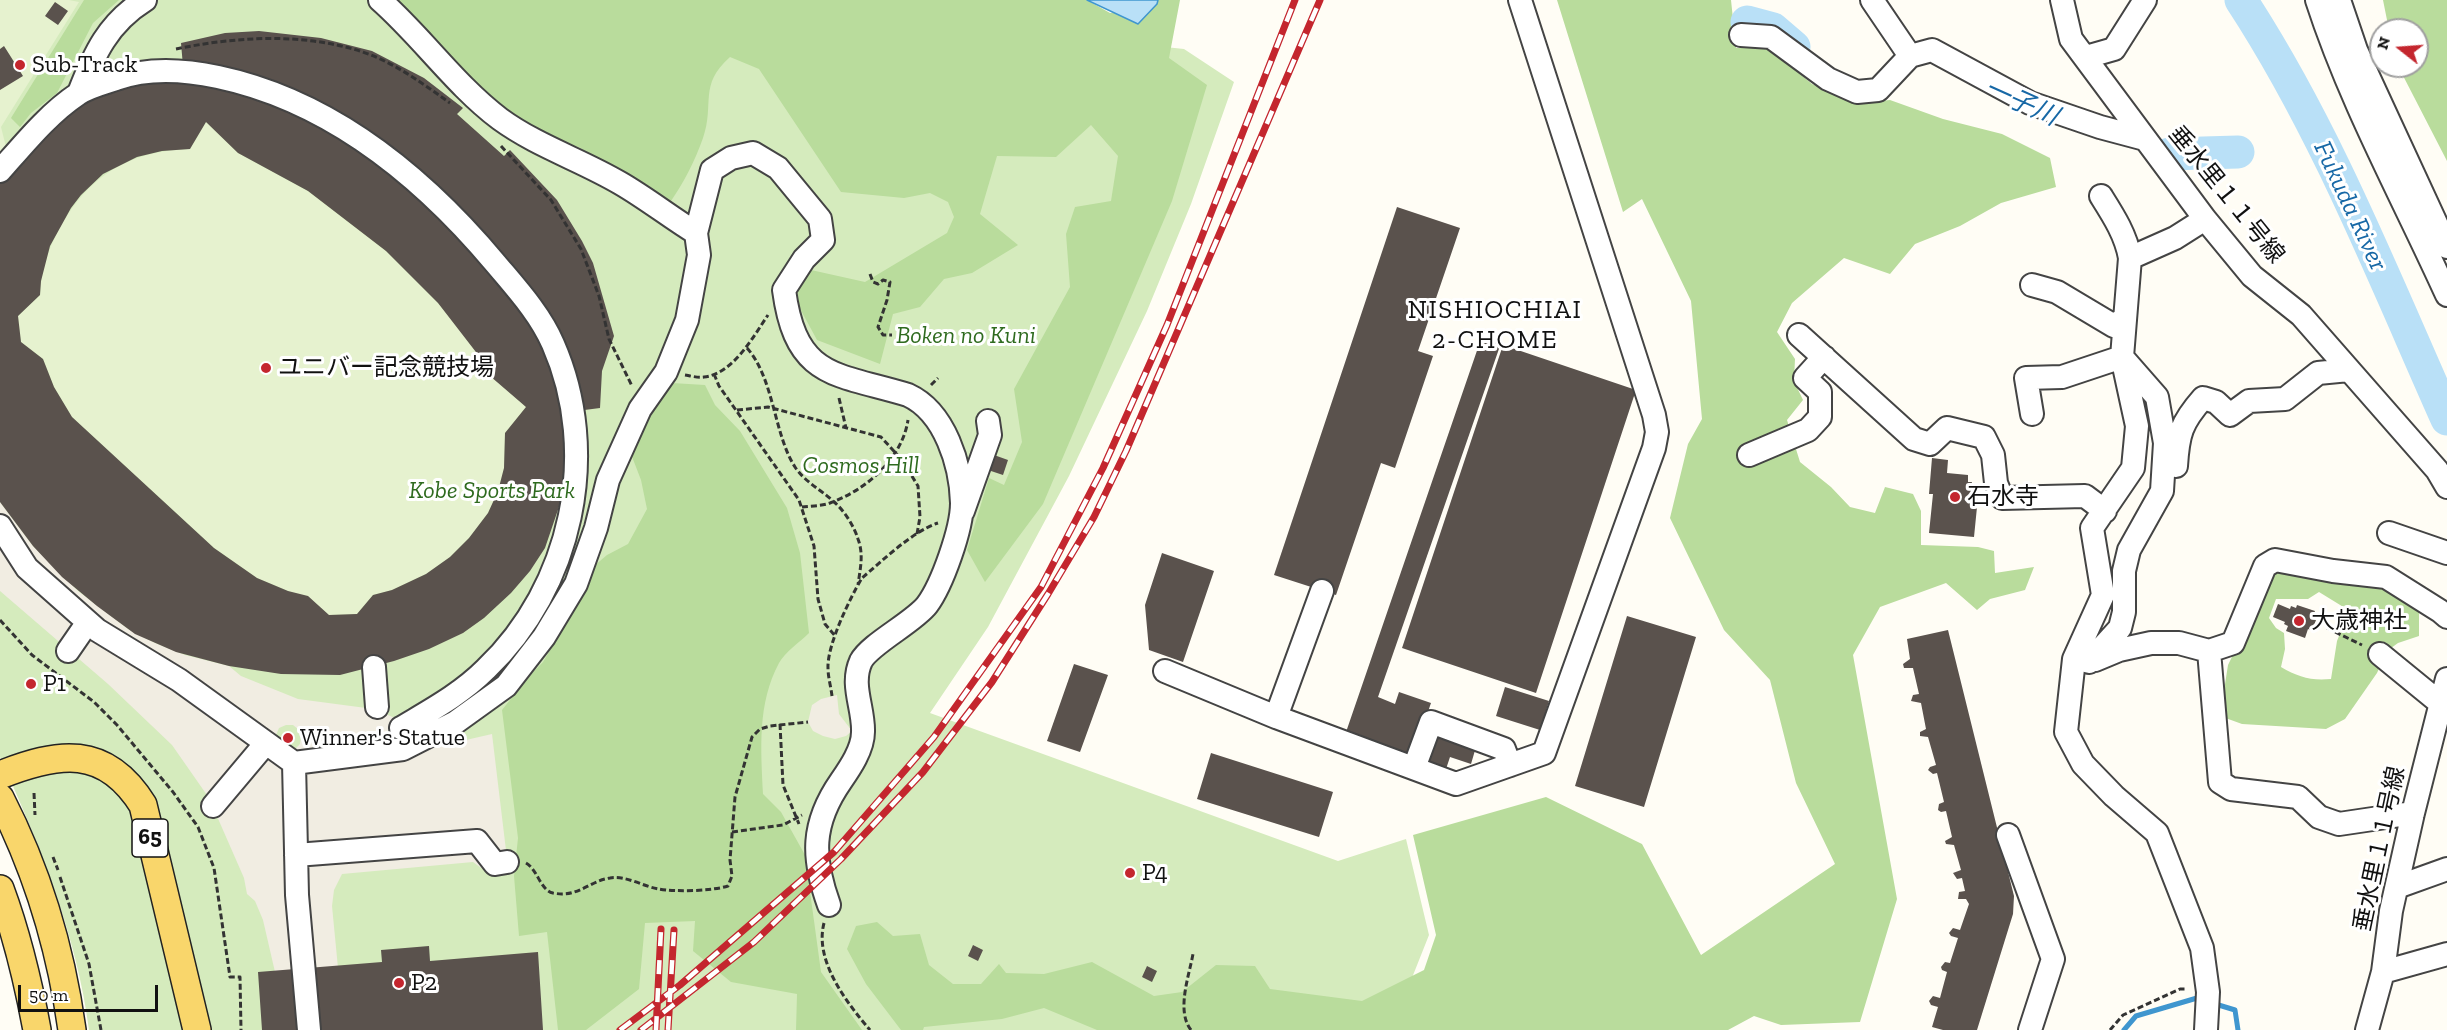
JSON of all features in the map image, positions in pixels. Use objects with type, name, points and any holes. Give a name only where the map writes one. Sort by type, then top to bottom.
[{"type":"main road","name":"65","points":[[0,776],[54,758],[81,758],[112,772],[136,795],[143,805],[197,1030]]},
{"type":"main road","points":[[0,798],[24,847],[57,949],[72,1030]]},
{"type":"main road","points":[[0,889],[21,957],[37,1030]]},
{"type":"street","points":[[0,171],[45,121],[88,79],[108,32],[130,9],[145,0]]},
{"type":"street","points":[[381,0],[400,17],[460,82],[500,119],[531,139],[622,183],[696,233]]},
{"type":"street","points":[[1165,671],[1276,717],[1456,784],[1544,753],[1654,448],[1657,432],[1654,415],[1520,0]]},
{"type":"street","points":[[1872,0],[1910,56]]},
{"type":"street","name":"垂水里１１号線","points":[[2062,0],[2072,39],[2205,219],[2252,276],[2301,315],[2438,470],[2447,487]]},
{"type":"street","points":[[2086,57],[2114,49],[2145,0]]},
{"type":"street","points":[[2317,0],[2325,25],[2372,135],[2447,296]]},
{"type":"street","points":[[2339,0],[2356,50],[2447,247]]},
{"type":"street","points":[[1741,35],[1771,38],[1828,79],[1857,92],[1878,90],[1910,56],[1932,50],[2030,103],[2100,127],[2145,139]]},
{"type":"street","points":[[88,79],[117,78],[158,70],[190,72],[242,82],[271,91],[322,116],[359,137],[447,210],[530,304],[552,341],[570,394],[577,438],[577,459],[572,509],[563,543],[546,587],[526,622],[488,667],[445,702],[400,728]]},
{"type":"street","points":[[0,526],[27,568],[97,630],[179,680],[294,763],[403,749],[456,722],[506,686],[544,637],[576,584],[596,528],[609,480],[640,409],[666,372],[687,320],[699,255],[696,233],[712,170],[730,158],[753,153],[778,168],[820,219],[823,240],[804,259],[784,290],[787,315],[799,346],[815,364],[831,372],[906,394],[918,400],[935,416],[951,445],[962,504],[954,545],[926,606],[862,660],[855,684],[863,734],[853,763],[830,797],[818,826],[816,854],[820,882],[829,905]]},
{"type":"street","points":[[2101,196],[2128,245],[2130,258],[2122,357],[2137,426],[2133,468],[2092,528],[2103,595],[2074,658],[2066,732],[2083,764],[2114,796],[2157,833],[2202,948],[2207,1005]]},
{"type":"street","points":[[2130,258],[2175,238],[2205,219]]},
{"type":"street","points":[[2032,285],[2057,292],[2114,326],[2125,318]]},
{"type":"street","points":[[1799,335],[1914,439],[1930,444],[1947,428],[1984,436],[1994,455],[1996,483],[2002,498],[2085,496],[2105,511]]},
{"type":"street","points":[[1749,455],[1808,430],[1820,417],[1820,392],[1805,378],[1824,357]]},
{"type":"street","points":[[2122,357],[2157,397],[2165,443],[2162,491]]},
{"type":"street","points":[[2032,414],[2026,378],[2062,377],[2122,357]]},
{"type":"street","points":[[2073,681],[2120,628],[2124,612],[2124,571],[2129,550],[2162,491],[2175,473],[2178,444],[2186,418],[2203,398],[2216,402],[2230,415],[2250,401],[2284,399],[2318,373],[2349,370]]},
{"type":"street","points":[[633,388],[640,409]]},
{"type":"street","points":[[959,521],[986,451],[990,435],[988,421]]},
{"type":"street","points":[[2389,533],[2447,553]]},
{"type":"street","points":[[2090,662],[2119,650],[2151,643],[2179,643],[2209,651],[2234,643],[2265,566],[2275,560],[2333,571],[2386,577],[2447,617]]},
{"type":"street","points":[[1276,717],[1322,591]]},
{"type":"street","points":[[68,651],[88,622]]},
{"type":"street","points":[[2209,651],[2220,782],[2231,789],[2298,797],[2319,817],[2339,824],[2413,813]]},
{"type":"street","points":[[2380,654],[2443,707]]},
{"type":"street","points":[[374,667],[377,707]]},
{"type":"street","name":"垂水里１１号線","points":[[2367,1030],[2383,972],[2391,911],[2413,813],[2443,707],[2447,679]]},
{"type":"street","points":[[1414,768],[1431,722],[1504,749],[1510,765]]},
{"type":"street","points":[[213,806],[266,743]]},
{"type":"street","points":[[294,763],[297,896],[309,1030]]},
{"type":"street","points":[[2008,835],[2053,959],[2030,1030]]},
{"type":"street","points":[[296,855],[477,841],[495,864],[507,862]]},
{"type":"street","points":[[2397,887],[2447,869]]},
{"type":"street","points":[[2383,972],[2447,954]]},
{"type":"path","points":[[171,50],[263,37],[344,46],[374,56],[440,96]]},
{"type":"path","points":[[507,152],[551,200],[581,249],[599,296],[609,339],[633,388]]},
{"type":"path","points":[[870,274],[873,282],[878,284],[883,280],[890,282],[878,327],[883,335],[892,335]]},
{"type":"path","points":[[666,372],[704,377],[721,372],[747,348],[784,290]]},
{"type":"path","points":[[747,348],[753,355],[775,409],[794,465],[803,477],[834,501],[853,526],[862,555],[858,585]]},
{"type":"path","points":[[831,372],[844,412],[846,428]]},
{"type":"path","points":[[714,374],[719,386],[773,459],[802,507],[814,546],[818,600],[825,624],[836,636]]},
{"type":"path","points":[[802,507],[834,501],[870,479],[888,464],[897,453],[908,420],[906,394]]},
{"type":"path","points":[[737,410],[775,409],[881,437],[912,472],[918,486],[920,517],[917,534]]},
{"type":"path","points":[[832,696],[827,665],[847,603],[862,578],[917,534],[935,524],[959,521]]},
{"type":"path","points":[[0,620],[32,655],[94,702],[117,725],[139,749],[198,827],[214,868],[230,977],[240,977],[242,1030]]},
{"type":"path","points":[[2327,628],[2380,654]]},
{"type":"path","points":[[507,862],[523,862],[532,866],[547,890],[555,893],[572,893],[610,878],[660,890],[718,889],[728,886],[732,876],[730,860],[735,797],[752,737],[760,729],[780,724],[808,722]]},
{"type":"path","points":[[780,724],[783,785],[796,818],[816,854]]},
{"type":"path","points":[[732,832],[783,825]]},
{"type":"path","points":[[829,905],[822,933],[829,971],[853,1010],[870,1030]]},
{"type":"path","points":[[1191,1030],[1184,1020],[1193,954]]},
{"type":"path","points":[[2110,1030],[2123,1015],[2180,989],[2207,1005]]},
{"type":"green space","name":"Kobe Sports Park","points":[[0,0],[1044,0],[1137,44],[1184,49],[1234,82],[1191,204],[1147,311],[1069,476],[988,627],[930,713],[1338,861],[1406,839],[1429,935],[1402,1003],[1404,1030],[89,1030],[76,960],[55,890],[0,757]]},
{"type":"green space","name":"Sub-Track","points":[[0,0],[79,2],[1,127],[7,151],[0,156]]},
{"type":"green space","points":[[84,0],[119,0],[93,23],[57,93],[31,113],[20,127],[11,118]]},
{"type":"green space","points":[[396,0],[1087,0],[1110,13],[1157,4],[1158,0],[1180,0],[1169,58],[1207,85],[1172,201],[1043,504],[985,582],[967,550],[989,478],[1004,485],[1022,442],[1014,389],[1070,287],[1066,234],[1075,207],[1111,201],[1118,156],[1091,125],[1056,157],[997,156],[980,214],[1018,245],[972,273],[944,279],[920,307],[893,314],[880,364],[817,340],[797,303],[798,279],[811,270],[865,282],[947,233],[954,217],[948,202],[930,193],[904,198],[841,192],[759,69],[730,57],[714,77],[703,138],[688,172],[669,204],[579,147],[509,131]]},
{"type":"green space","points":[[1557,0],[1731,0],[1736,48],[1769,48],[1812,84],[1858,103],[1890,100],[1943,119],[2002,134],[2050,158],[2056,187],[2001,203],[1960,226],[1915,244],[1890,274],[1844,258],[1792,303],[1777,332],[1795,359],[1794,381],[1803,400],[1787,420],[1800,462],[1831,487],[1850,507],[1875,513],[1885,487],[1913,494],[1921,511],[1921,545],[1978,547],[1994,551],[1995,573],[2034,567],[2025,590],[1990,599],[1977,610],[1946,583],[1880,607],[1853,655],[1897,899],[1860,1022],[1781,1025],[1754,1016],[1728,1030],[1097,1030],[1044,1008],[1002,1019],[924,1027],[923,1030],[901,1030],[866,984],[847,949],[856,926],[877,922],[893,936],[920,934],[929,965],[953,984],[981,984],[999,964],[1006,973],[1044,974],[1092,962],[1154,996],[1182,992],[1216,965],[1255,966],[1270,989],[1362,1001],[1424,970],[1436,935],[1413,835],[1546,797],[1642,844],[1701,955],[1835,864],[1796,783],[1770,680],[1724,630],[1670,518],[1688,444],[1702,419],[1691,301],[1642,199],[1623,212]]},
{"type":"green space","points":[[2383,0],[2447,0],[2447,161],[2404,78],[2429,78],[2429,18],[2387,18]]},
{"type":"green space","name":"ユニバー記念競技場","points":[[206,122],[238,153],[308,191],[386,251],[438,303],[526,407],[505,433],[504,468],[498,491],[488,513],[469,538],[450,557],[426,574],[392,590],[373,595],[357,614],[329,615],[288,591],[257,578],[214,548],[72,417],[54,387],[43,359],[21,342],[18,316],[40,295],[44,269],[52,245],[59,229],[84,194],[98,180],[130,161],[168,151],[190,149]]},
{"type":"green space","points":[[672,383],[705,385],[715,405],[740,431],[787,508],[800,553],[809,633],[779,663],[767,694],[762,727],[763,794],[781,812],[805,855],[821,972],[862,1030],[796,1030],[797,994],[731,982],[693,951],[695,921],[645,923],[639,989],[586,1030],[558,1030],[547,932],[519,936],[514,876],[518,838],[502,710],[543,662],[577,605],[594,566],[607,555],[628,544],[647,509],[641,480],[631,454],[648,416]]},
{"type":"green space","points":[[2332,563],[2419,606],[2419,636],[2398,643],[2387,651],[2377,673],[2345,719],[2326,729],[2242,724],[2220,716],[2228,665],[2273,573],[2283,568]],"holes":[[[2319,592],[2345,608],[2345,621],[2337,641],[2331,679],[2305,678],[2281,667],[2285,649],[2284,633],[2276,628],[2269,618],[2276,599],[2308,599]]]},
{"type":"shaded area","points":[[0,502],[33,546],[78,591],[128,629],[155,643],[185,655],[229,666],[241,676],[298,699],[366,708],[382,706],[388,715],[399,720],[405,754],[492,734],[508,867],[484,870],[473,862],[342,874],[334,890],[332,906],[344,1030],[281,998],[263,920],[255,901],[247,894],[244,878],[209,798],[172,745],[108,684],[0,591]],"holes":[[[293,725],[299,730],[300,744],[295,749],[288,750],[276,742],[276,735],[279,728]]]},
{"type":"shaded area","points":[[837,695],[839,714],[852,731],[846,736],[835,739],[813,731],[808,722],[812,705],[821,699]]},
{"type":"water","points":[[1087,0],[1158,0],[1138,24]]},
{"type":"building","points":[[55,2],[68,11],[58,25],[45,16]]},
{"type":"building","points":[[259,31],[321,38],[372,51],[424,78],[463,108],[457,114],[504,156],[510,150],[557,200],[593,263],[614,336],[602,371],[600,408],[569,412],[571,441],[562,498],[545,548],[530,571],[511,593],[484,618],[463,633],[429,649],[394,661],[340,675],[281,674],[229,666],[176,652],[135,634],[62,577],[33,546],[0,502],[0,179],[23,151],[93,95],[112,88],[184,78],[181,43],[225,33]],"holes":[[[206,122],[238,153],[308,191],[386,251],[438,303],[479,356],[490,376],[526,407],[505,433],[504,468],[498,491],[488,513],[469,538],[450,557],[426,574],[392,590],[373,595],[357,614],[329,615],[308,596],[288,591],[257,578],[214,548],[72,417],[54,387],[43,359],[21,342],[18,316],[40,295],[41,281],[50,246],[71,208],[103,174],[137,157],[162,151],[190,149]]]},
{"type":"building","points":[[4,46],[23,76],[0,90],[0,49]]},
{"type":"building","points":[[1397,207],[1460,228],[1418,351],[1433,356],[1395,468],[1381,463],[1336,595],[1274,575]]},
{"type":"building","points":[[1482,336],[1501,343],[1378,697],[1395,704],[1399,692],[1431,703],[1412,758],[1345,735]]},
{"type":"building","points":[[1503,345],[1636,390],[1536,693],[1402,648]]},
{"type":"building","points":[[994,455],[1008,460],[1003,475],[988,470]]},
{"type":"building","name":"石水寺","points":[[1932,458],[1948,460],[1947,473],[1968,475],[1968,482],[1972,482],[1971,486],[1979,487],[1974,537],[1929,533],[1933,494],[1929,494]]},
{"type":"building","points":[[1162,553],[1214,571],[1183,662],[1149,650],[1145,605]]},
{"type":"building","name":"大歳神社","points":[[2278,604],[2290,609],[2291,606],[2296,608],[2297,605],[2315,611],[2312,619],[2316,620],[2312,631],[2308,629],[2305,638],[2286,631],[2288,626],[2284,624],[2285,622],[2273,617]]},
{"type":"building","points":[[1627,616],[1696,637],[1644,807],[1575,786]]},
{"type":"building","points":[[1948,630],[2014,896],[2013,914],[1977,1030],[1943,1030],[1932,1027],[1938,1007],[1931,1005],[1929,1001],[1933,996],[1940,998],[1947,972],[1941,967],[1945,962],[1950,963],[1958,938],[1949,933],[1953,928],[1960,930],[1969,904],[1966,899],[1958,899],[1959,892],[1965,891],[1962,878],[1957,879],[1953,873],[1961,870],[1954,845],[1946,844],[1945,841],[1952,837],[1946,811],[1938,810],[1939,804],[1944,802],[1937,773],[1933,774],[1928,770],[1936,765],[1928,737],[1920,736],[1920,732],[1926,729],[1921,703],[1911,701],[1913,695],[1919,694],[1913,668],[1904,668],[1903,664],[1910,659],[1907,639]]},
{"type":"building","points":[[1074,664],[1108,675],[1080,752],[1047,741]]},
{"type":"building","points":[[1505,687],[1549,701],[1540,730],[1496,716]]},
{"type":"building","points":[[1435,734],[1476,747],[1471,764],[1450,757],[1445,772],[1425,766]]},
{"type":"building","points":[[1211,753],[1333,792],[1319,837],[1197,799]]},
{"type":"building","points":[[973,945],[983,950],[978,961],[968,956]]},
{"type":"building","name":"P2","points":[[429,946],[430,961],[538,952],[543,1030],[262,1030],[258,972],[382,962],[381,950]]},
{"type":"building","points":[[1147,966],[1157,971],[1152,982],[1142,977]]},
{"type":"waterway","name":"Fukuda River","points":[[2241,0],[2272,50],[2327,153],[2377,259],[2447,419]]},
{"type":"waterway","name":"一子川","points":[[1747,22],[1773,29],[1794,47]]},
{"type":"waterway","name":"一子川","points":[[2169,154],[2238,152]]},
{"type":"waterway","points":[[2124,1030],[2136,1016],[2197,998],[2203,1000]]},
{"type":"waterway","points":[[2212,1003],[2235,1010],[2238,1030]]},
{"type":"railway","points":[[620,1030],[680,985],[834,852],[934,737],[1041,587],[1103,468],[1167,325],[1295,0]]},
{"type":"railway","points":[[641,1030],[754,942],[841,859],[923,772],[992,682],[1094,517],[1126,451],[1320,0]]},
{"type":"railway","points":[[656,1030],[661,929]]},
{"type":"railway","points":[[668,1030],[674,930]]},
{"type":"place","name":"Sub-Track","points":[[20,65]]},
{"type":"place","name":"ユニバー記念競技場","points":[[266,368]]},
{"type":"place","name":"石水寺","points":[[1955,497]]},
{"type":"place","name":"大歳神社","points":[[2299,621]]},
{"type":"place","name":"P1","points":[[31,684]]},
{"type":"place","name":"Winner's Statue","points":[[288,738]]},
{"type":"place","name":"P4","points":[[1130,873]]},
{"type":"place","name":"P2","points":[[399,983]]},
{"type":"district","name":"NISHIOCHIAI 2-CHOME","points":[[1495,326]]},
{"type":"park label","name":"Boken no Kuni","points":[[966,336]]},
{"type":"park label","name":"Cosmos Hill","points":[[861,466]]}]
